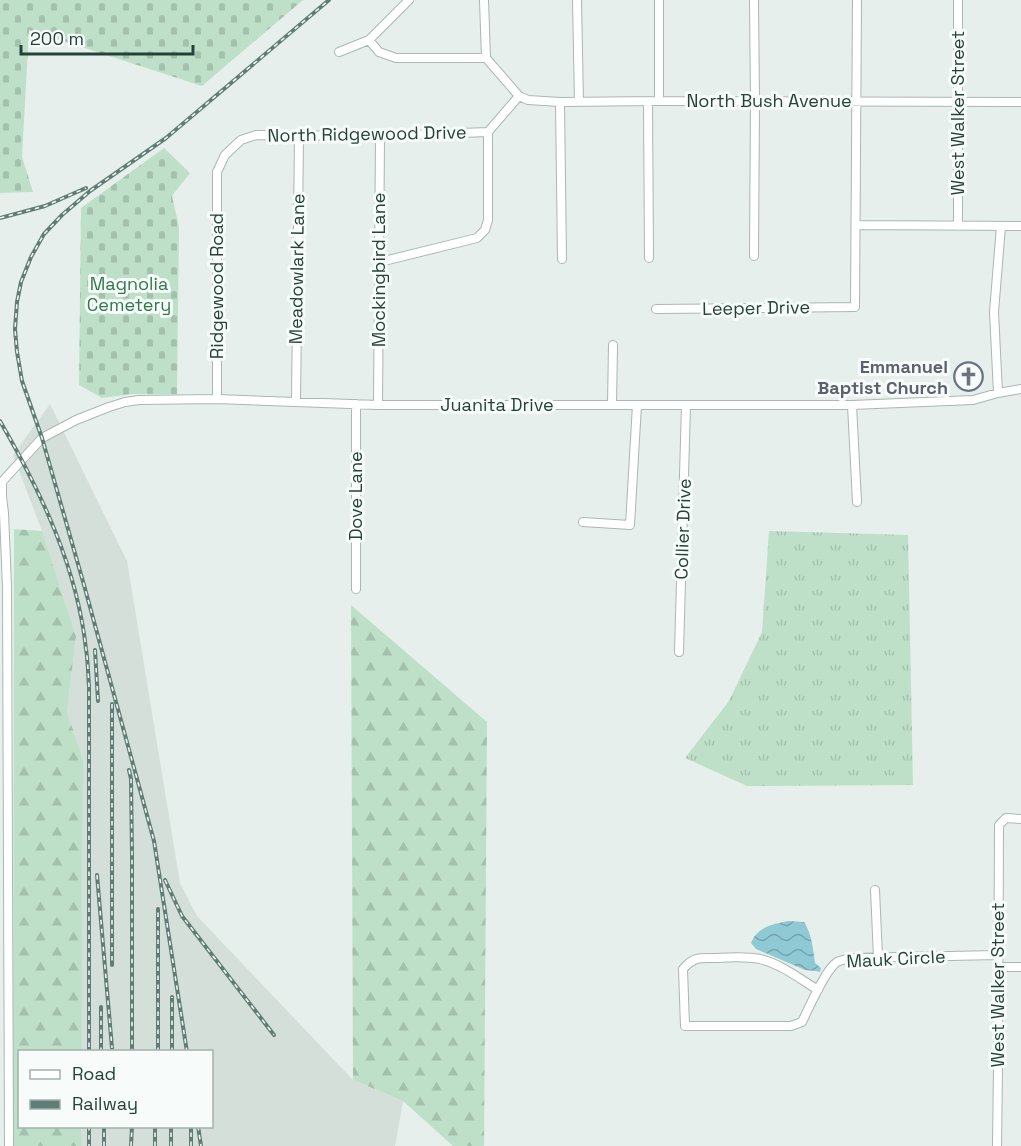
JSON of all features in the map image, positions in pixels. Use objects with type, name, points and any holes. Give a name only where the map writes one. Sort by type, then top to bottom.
[{"type":"street","points":[[339,52],[369,40],[409,0]]},
{"type":"street","points":[[484,0],[486,58],[519,96]]},
{"type":"street","points":[[577,0],[579,102]]},
{"type":"street","points":[[659,0],[659,101]]},
{"type":"street","points":[[754,0],[754,256]]},
{"type":"street","points":[[857,0],[856,225],[1021,226]]},
{"type":"street","name":"West Walker Street","points":[[958,0],[958,226]]},
{"type":"street","points":[[369,40],[379,52],[396,58],[486,58]]},
{"type":"street","name":"North Bush Avenue","points":[[519,96],[528,100],[560,102],[1021,102]]},
{"type":"street","name":"North Ridgewood Drive","points":[[217,172],[225,155],[241,140],[256,135],[380,136],[488,132],[519,96]]},
{"type":"street","points":[[648,101],[649,258]]},
{"type":"street","points":[[560,102],[562,259]]},
{"type":"street","points":[[380,262],[477,238],[485,230],[488,220],[488,132]]},
{"type":"street","name":"Meadowlark Lane","points":[[296,402],[299,136]]},
{"type":"street","name":"Mockingbird Lane","points":[[378,405],[380,136]]},
{"type":"street","name":"Ridgewood Road","points":[[217,172],[218,399]]},
{"type":"street","name":"Leeper Drive","points":[[656,309],[855,307],[856,225]]},
{"type":"street","points":[[998,393],[994,312],[1000,226]]},
{"type":"street","points":[[612,405],[613,345]]},
{"type":"street","name":"Juanita Drive","points":[[1,484],[42,438],[76,420],[117,405],[140,400],[218,399],[378,405],[852,405],[973,400],[1021,389]]},
{"type":"street","name":"Dove Lane","points":[[356,404],[356,589]]},
{"type":"street","points":[[583,522],[630,525],[637,405]]},
{"type":"street","name":"Collier Drive","points":[[679,652],[686,405]]},
{"type":"street","points":[[852,405],[856,502]]},
{"type":"street","points":[[1,484],[7,587],[9,1146]]},
{"type":"street","name":"West Walker Street","points":[[997,1146],[999,825],[1006,818],[1021,819]]},
{"type":"street","points":[[875,890],[878,957]]},
{"type":"street","name":"Mauk Circle","points":[[818,990],[777,966],[761,960],[741,957],[696,958],[683,969],[685,1026],[790,1026],[801,1022],[829,970],[838,962],[852,958],[998,955]]},
{"type":"street","points":[[998,967],[1021,967]]},
{"type":"shaded area","points":[[50,404],[127,561],[180,883],[197,916],[353,1080],[403,1101],[395,1146],[81,1146],[81,1128],[213,1128],[213,1050],[82,1050],[83,759],[67,712],[76,636],[42,531],[13,455]]},
{"type":"green space","points":[[0,0],[303,0],[202,86],[29,30],[22,157],[33,192],[0,193]]},
{"type":"green space","name":"Magnolia Cemetery","points":[[164,148],[190,173],[172,196],[179,227],[177,394],[132,394],[102,398],[79,385],[81,208]]},
{"type":"green space","points":[[14,529],[42,531],[76,636],[67,712],[83,759],[82,1050],[18,1050],[18,1128],[81,1128],[81,1146],[13,1146]]},
{"type":"green space","points":[[769,531],[908,535],[913,785],[747,786],[685,758],[729,701],[762,632]]},
{"type":"green space","points":[[351,605],[487,722],[484,1146],[453,1146],[403,1101],[353,1080]]},
{"type":"water","points":[[788,921],[804,922],[810,937],[815,963],[821,968],[820,972],[805,970],[756,949],[751,943],[761,930]]},
{"type":"railway","points":[[187,1050],[154,841],[42,438],[22,381],[15,329],[17,302],[21,282],[31,257],[44,234],[62,215],[90,191],[166,138],[329,0]]},
{"type":"railway","points":[[0,218],[45,206],[86,188]]},
{"type":"railway","points":[[0,421],[43,503],[66,560],[75,589],[87,654],[89,686],[89,1050]]},
{"type":"railway","points":[[95,650],[98,701]]},
{"type":"railway","points":[[112,704],[112,965]]},
{"type":"railway","points":[[129,770],[132,854],[132,1050]]},
{"type":"railway","points":[[97,875],[112,1048]]},
{"type":"railway","points":[[165,880],[182,916],[274,1035]]},
{"type":"railway","points":[[158,909],[158,1050]]},
{"type":"railway","points":[[172,997],[172,1050]]},
{"type":"railway","points":[[101,1007],[101,1050]]},
{"type":"railway","points":[[89,1128],[89,1146]]},
{"type":"railway","points":[[104,1128],[104,1146]]},
{"type":"railway","points":[[131,1146],[132,1128]]},
{"type":"railway","points":[[155,1128],[155,1146]]},
{"type":"railway","points":[[171,1128],[171,1146]]},
{"type":"railway","points":[[191,1128],[191,1146]]},
{"type":"railway","points":[[198,1128],[201,1146]]},
{"type":"place","name":"Emmanuel Baptist Church","points":[[969,377]]}]
